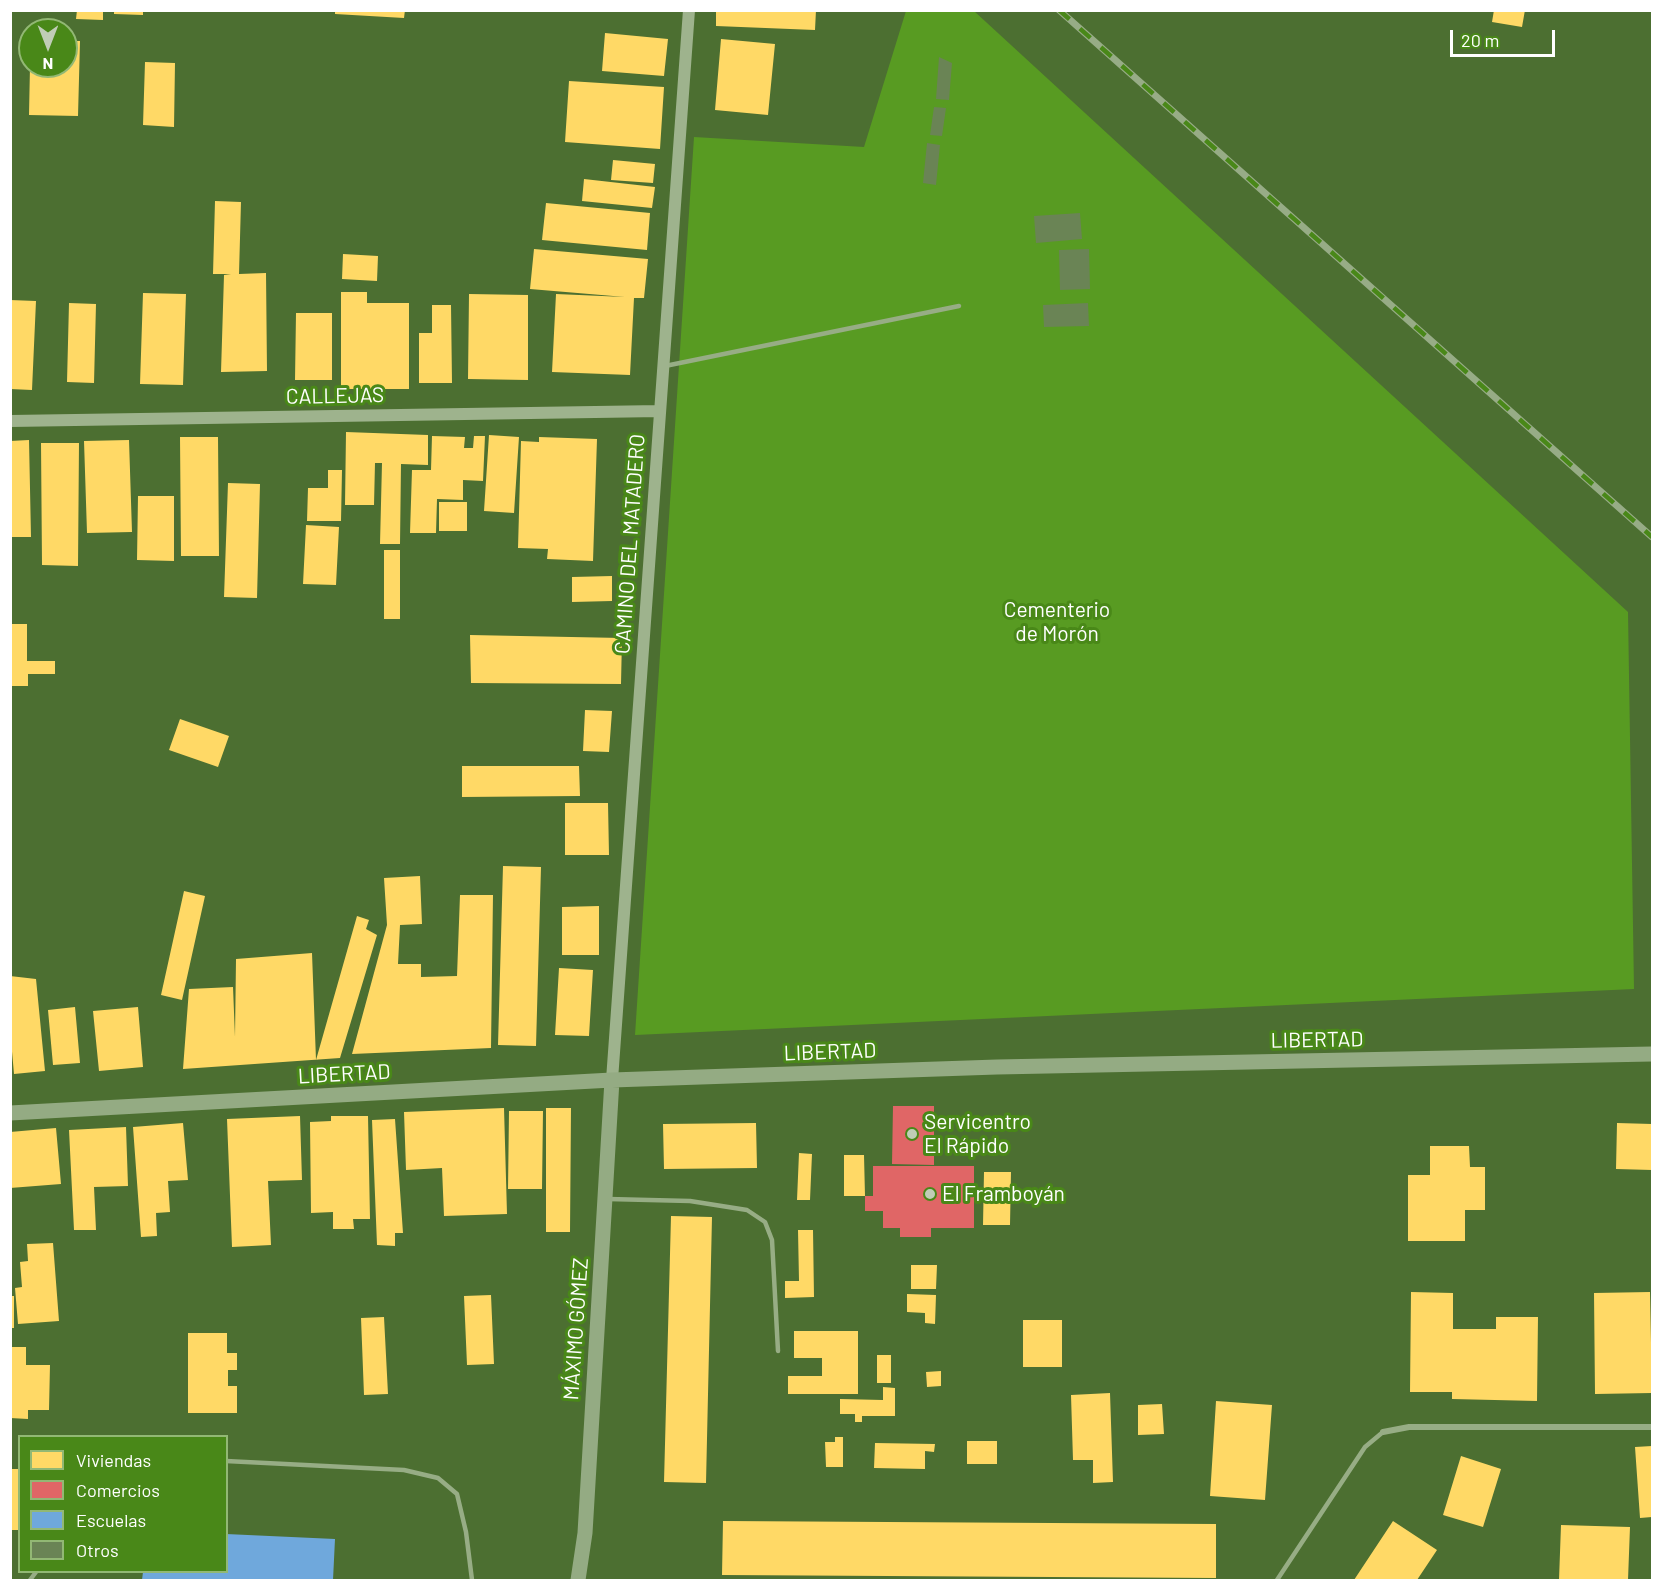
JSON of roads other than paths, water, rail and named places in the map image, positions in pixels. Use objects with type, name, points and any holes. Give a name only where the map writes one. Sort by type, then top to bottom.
[{"type":"main road","name":"CAMINO DEL MATADERO","points":[[612,1080],[689,10]]},
{"type":"main road","name":"CALLEJAS","points":[[10,421],[660,411]]},
{"type":"main road","name":"LIBERTAD","points":[[10,1113],[612,1080],[997,1067],[1653,1054]]},
{"type":"main road","name":"MÁXIMO GÓMEZ","points":[[578,1581],[585,1533],[612,1080]]},
{"type":"street","points":[[1383,1432],[1409,1427],[1653,1427]]},
{"type":"lane","points":[[663,366],[959,306]]},
{"type":"lane","points":[[605,1198],[690,1201],[747,1210],[765,1222],[772,1240],[778,1351]]},
{"type":"lane","points":[[1277,1581],[1365,1447],[1383,1432]]},
{"type":"lane","points":[[228,1461],[404,1470],[438,1478],[457,1494],[466,1532],[472,1581]]},
{"type":"railway","points":[[1059,10],[1652,537]]},
{"type":"place","name":"Servicentro El Rápido","points":[[912,1134]]},
{"type":"place","name":"El Framboyán","points":[[930,1194]]},
{"type":"park label","name":"Cementerio de Morón","points":[[1057,622]]}]
